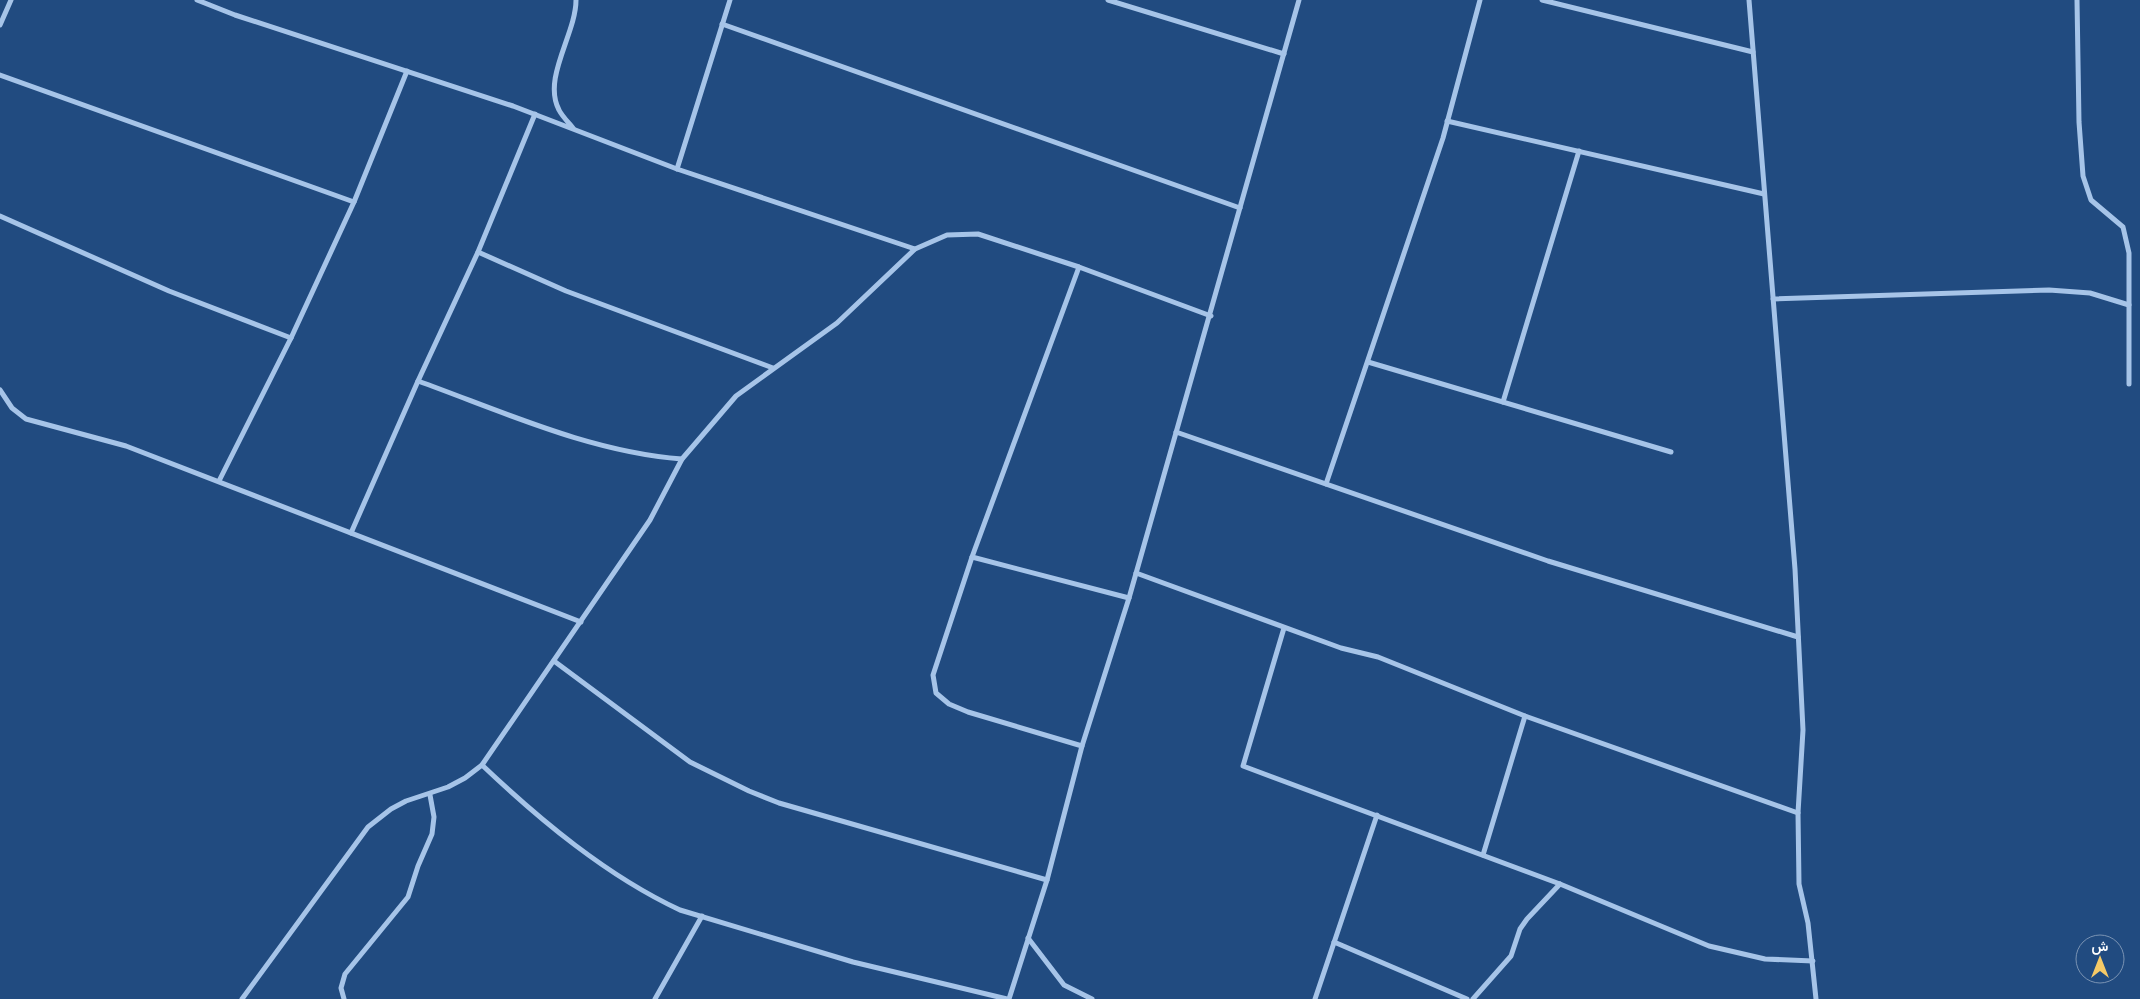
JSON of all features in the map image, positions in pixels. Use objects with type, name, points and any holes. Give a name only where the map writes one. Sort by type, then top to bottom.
[{"type":"street","points":[[0,24],[11,0]]},
{"type":"street","points":[[198,0],[235,15],[535,114],[677,169],[915,249]]},
{"type":"street","points":[[575,130],[558,109],[554,91],[557,73],[574,20],[576,0]]},
{"type":"street","points":[[677,169],[730,0]]},
{"type":"street","points":[[1108,0],[1284,54]]},
{"type":"street","points":[[482,765],[527,808],[618,875],[680,910],[852,962],[1008,999],[1047,880],[1082,746],[1129,598],[1300,0]]},
{"type":"street","points":[[1326,484],[1447,120],[1480,0]]},
{"type":"street","points":[[1542,0],[1753,52]]},
{"type":"street","points":[[1749,0],[1795,569],[1803,730],[1798,813],[1799,884],[1808,922],[1816,999]]},
{"type":"street","points":[[2077,0],[2079,122],[2083,176],[2091,200],[2123,227],[2129,253],[2129,384]]},
{"type":"street","points":[[722,24],[1240,208]]},
{"type":"street","points":[[219,481],[291,338],[354,202],[407,71]]},
{"type":"street","points":[[0,75],[354,202]]},
{"type":"street","points":[[351,533],[418,381],[478,252],[535,114]]},
{"type":"street","points":[[1447,120],[1764,194]]},
{"type":"street","points":[[1503,402],[1579,151]]},
{"type":"street","points":[[0,216],[169,291],[291,338]]},
{"type":"street","points":[[242,999],[368,827],[391,809],[406,801],[430,794],[465,778],[482,765],[650,520],[682,459],[736,396],[837,323],[915,249],[947,235],[978,234],[1079,267],[1211,316]]},
{"type":"street","points":[[478,252],[566,291],[773,368]]},
{"type":"street","points":[[1079,267],[972,557],[934,675],[936,693],[949,704],[968,712],[1082,746]]},
{"type":"street","points":[[1773,299],[2049,290],[2090,293],[2129,305]]},
{"type":"street","points":[[1368,362],[1671,452]]},
{"type":"street","points":[[418,381],[551,429],[612,448],[682,459]]},
{"type":"street","points":[[0,390],[12,408],[26,418],[126,446],[581,622]]},
{"type":"street","points":[[1176,432],[1548,561],[1798,637]]},
{"type":"street","points":[[972,557],[1129,598]]},
{"type":"street","points":[[1136,573],[1284,628],[1341,648],[1378,658],[1525,716],[1798,813]]},
{"type":"street","points":[[1284,628],[1243,766],[1560,884],[1718,948],[1765,959],[1812,962]]},
{"type":"street","points":[[554,661],[690,762],[749,791],[780,803],[1047,880]]},
{"type":"street","points":[[1483,855],[1525,716]]},
{"type":"street","points":[[344,999],[341,988],[345,974],[408,897],[418,866],[432,834],[434,817],[430,794]]},
{"type":"street","points":[[1315,999],[1377,815]]},
{"type":"street","points":[[1472,999],[1511,956],[1520,929],[1527,919],[1560,884]]},
{"type":"street","points":[[655,999],[702,916]]},
{"type":"street","points":[[1028,938],[1064,985],[1092,999]]},
{"type":"street","points":[[1334,942],[1467,999]]}]
